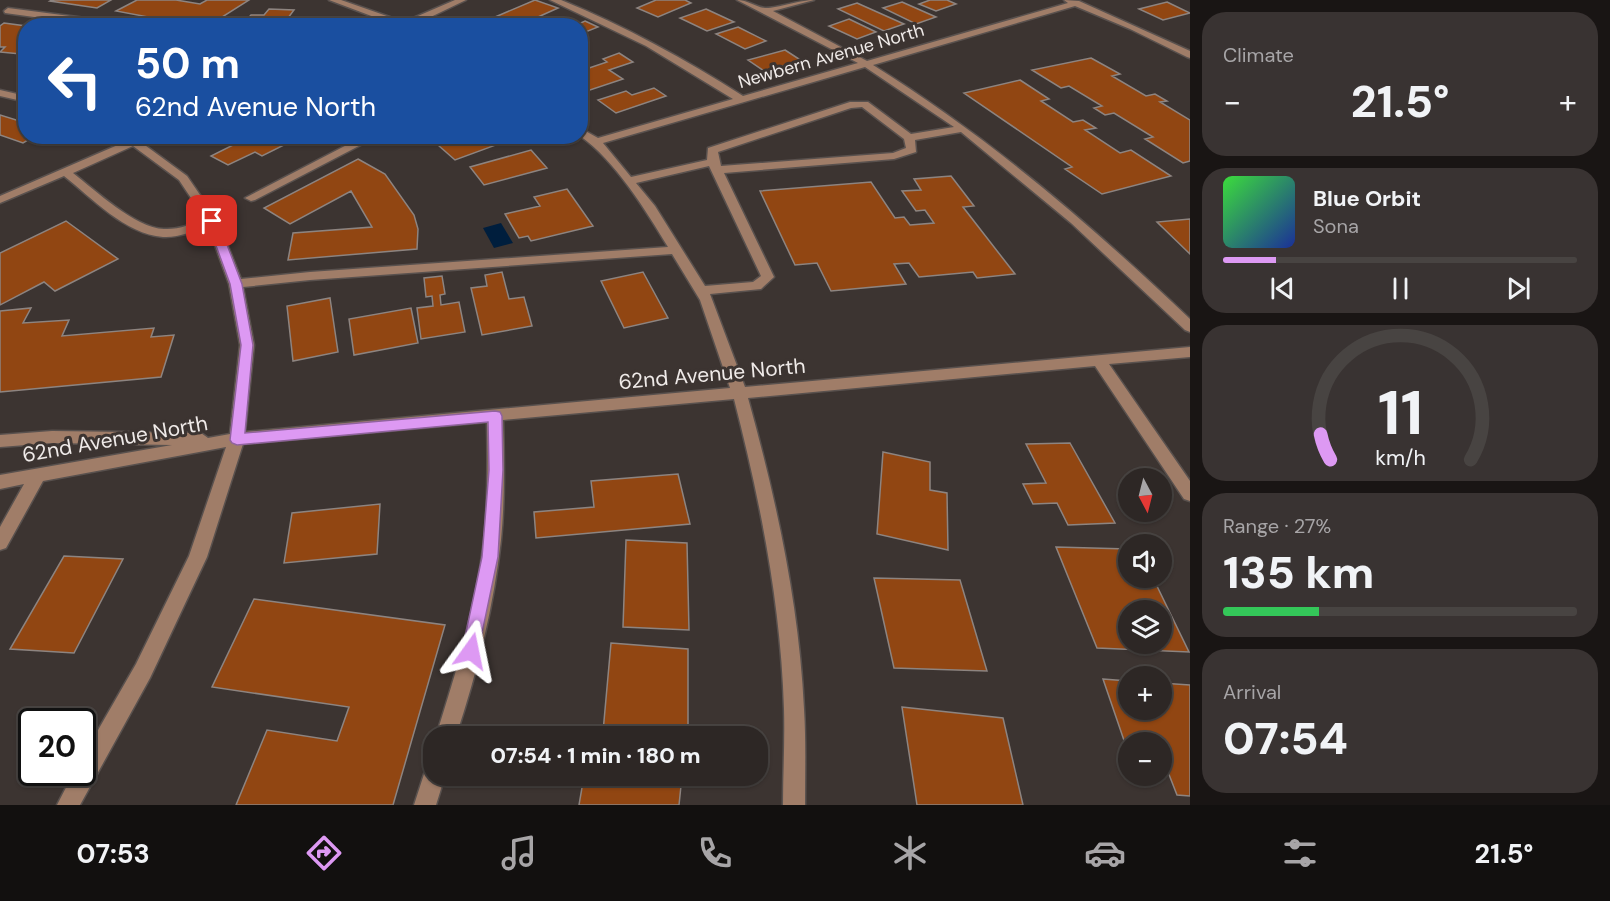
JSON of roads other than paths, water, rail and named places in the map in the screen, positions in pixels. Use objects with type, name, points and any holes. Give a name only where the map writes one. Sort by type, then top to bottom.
[{"type":"street","points":[[4,14],[24,0]]},
{"type":"street","points":[[333,0],[385,18]]},
{"type":"street","points":[[421,18],[462,0]]},
{"type":"street","points":[[554,0],[629,32],[672,55],[740,99]]},
{"type":"street","points":[[741,0],[866,63],[963,129],[1072,216],[1190,327]]},
{"type":"street","points":[[765,11],[810,0]]},
{"type":"street","points":[[1072,2],[1133,27],[1190,56]]},
{"type":"street","name":"Newbern Avenue North","points":[[596,142],[1072,2]]},
{"type":"street","points":[[4,14],[44,18]]},
{"type":"street","points":[[0,93],[18,97]]},
{"type":"street","points":[[629,181],[715,166],[894,156],[912,150],[909,138],[864,104],[850,105],[712,150],[715,166],[768,277],[756,286],[701,291]]},
{"type":"street","points":[[909,138],[963,129]]},
{"type":"street","points":[[588,136],[596,142],[649,206],[707,300],[740,395],[764,485],[783,594],[794,708],[794,805]]},
{"type":"street","points":[[0,200],[123,144]]},
{"type":"street","points":[[68,805],[143,671],[198,557],[237,440],[247,345],[236,284],[212,221],[183,178],[143,144]]},
{"type":"street","points":[[251,198],[357,144]]},
{"type":"street","points":[[65,172],[143,229],[160,233],[177,232],[212,221]]},
{"type":"street","points":[[236,284],[310,276],[676,250]]},
{"type":"street","name":"62nd Avenue North","points":[[0,482],[237,440],[1190,352]]},
{"type":"street","points":[[1099,361],[1190,494]]},
{"type":"street","points":[[449,726],[466,675],[490,557],[496,470],[495,416]]},
{"type":"street","name":"62nd Avenue North","points":[[0,441],[52,437],[237,440]]},
{"type":"street","points":[[0,543],[37,476]]},
{"type":"street","points":[[425,805],[431,786]]},
{"type":"water","points":[[501,223],[513,243],[494,248],[483,228]]}]
